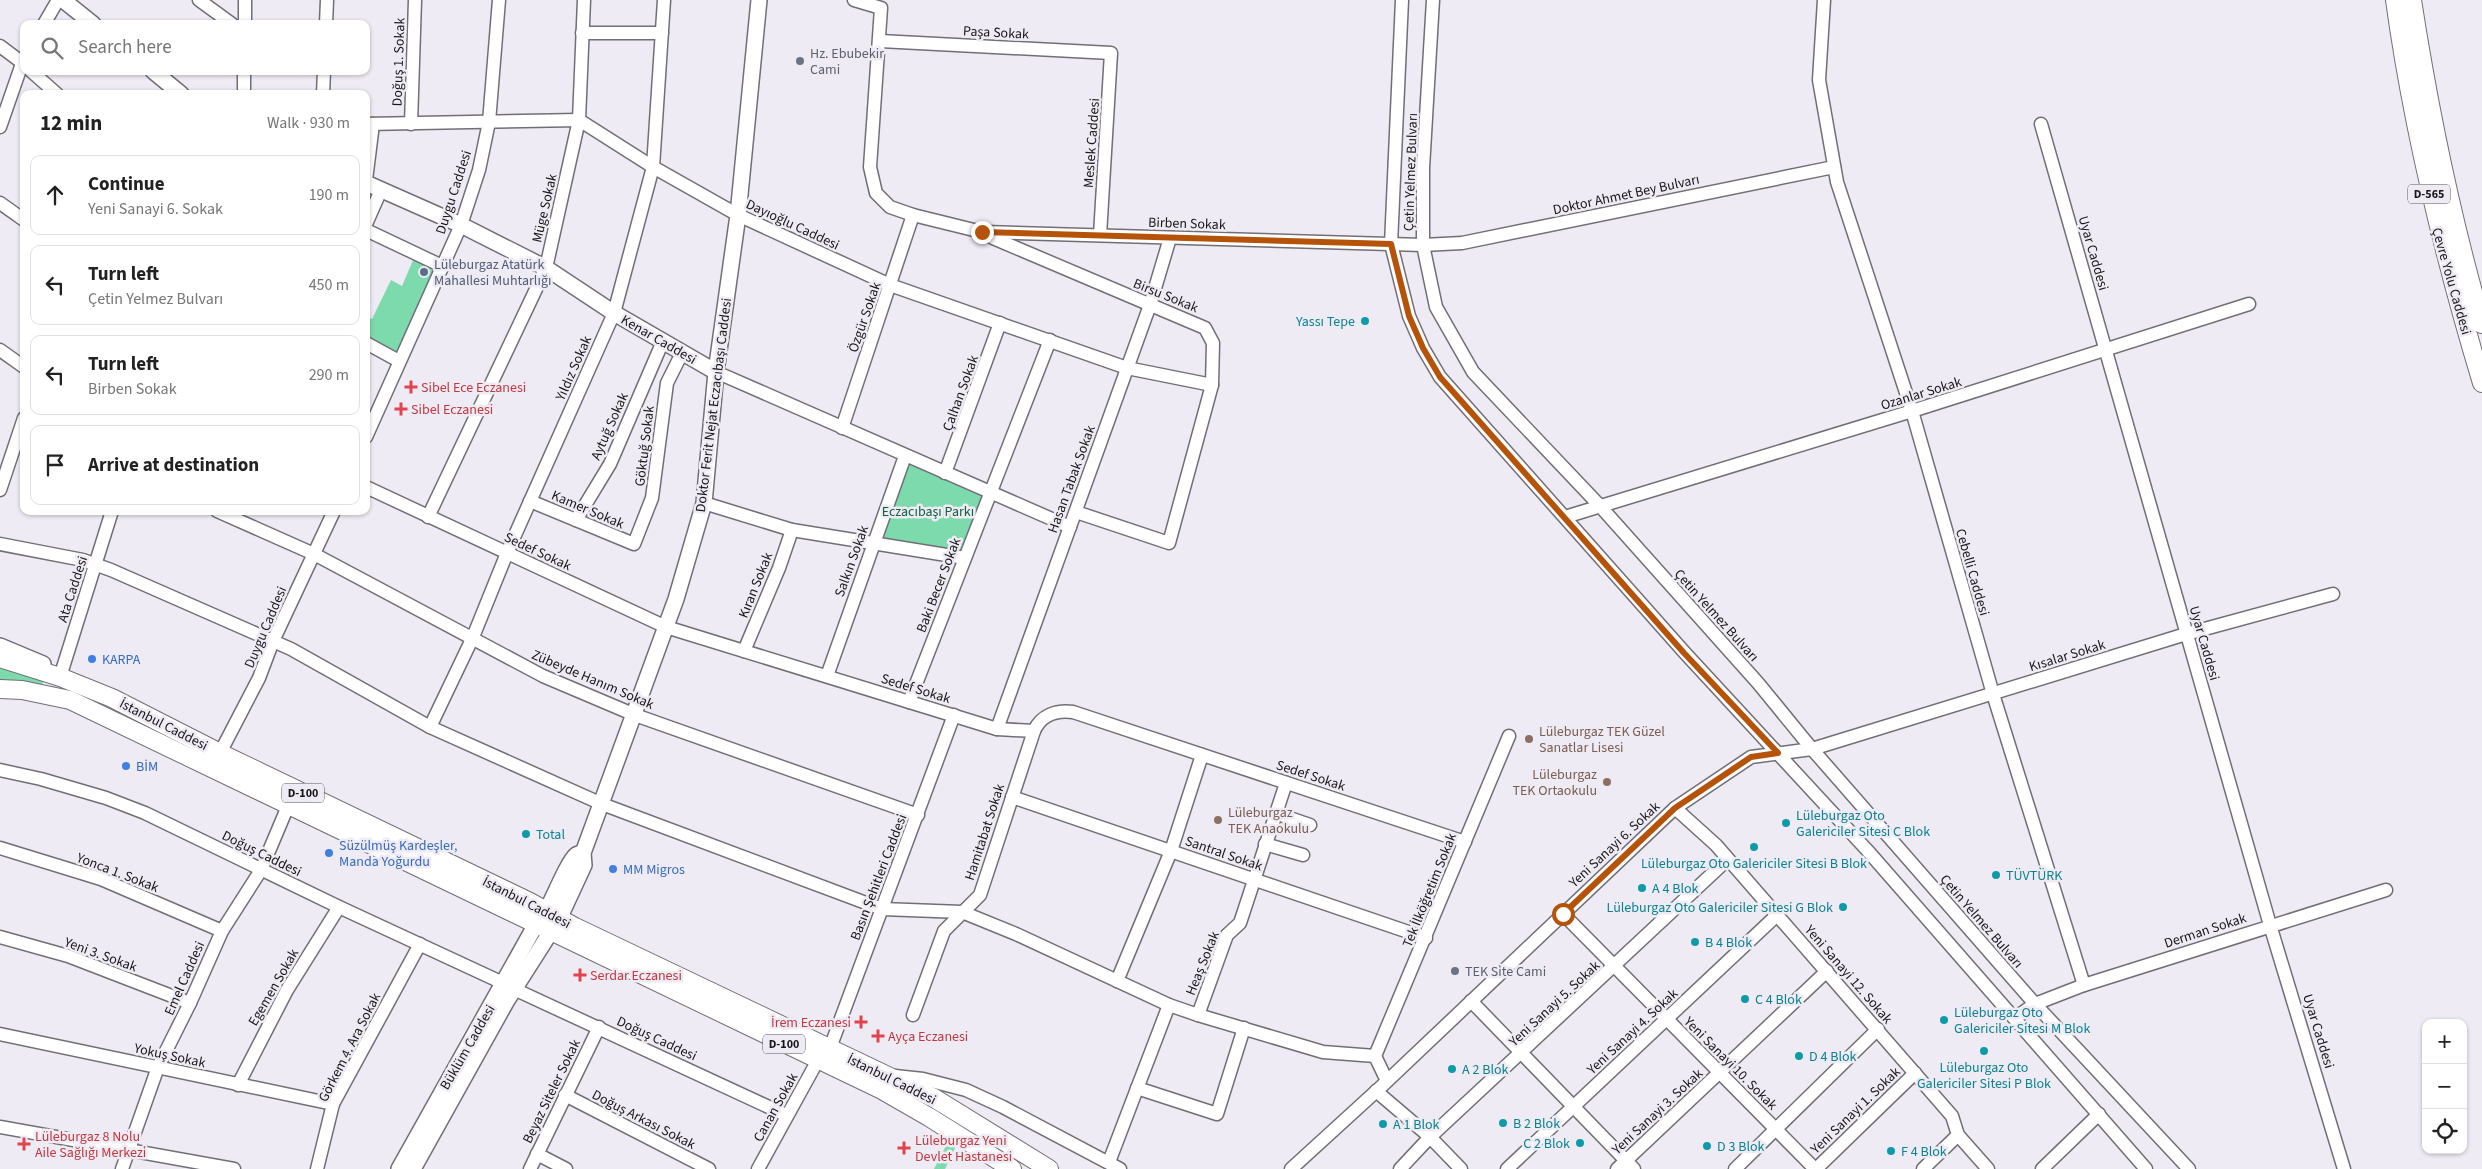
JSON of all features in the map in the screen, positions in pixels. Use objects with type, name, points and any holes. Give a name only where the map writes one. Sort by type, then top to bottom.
[{"type":"highway","name":"Çevre Yolu Caddesi","points":[[2395,0],[2409,94],[2425,175],[2446,261],[2482,383]]},
{"type":"highway","name":"Çevre Yolu Caddesi","points":[[2412,0],[2440,163],[2464,262],[2482,324]]},
{"type":"highway","name":"D-100","points":[[0,658],[60,677]]},
{"type":"highway","name":"İstanbul Caddesi","points":[[60,677],[112,698],[220,753],[468,872],[547,922]]},
{"type":"highway","name":"İstanbul Caddesi","points":[[3,690],[70,700],[288,806],[440,877],[547,922],[824,1054],[930,1116],[1012,1169]]},
{"type":"highway","name":"İstanbul Caddesi","points":[[824,1054],[884,1074],[934,1098],[1049,1169]]},
{"type":"main road","points":[[62,0],[88,20]]},
{"type":"main road","name":"Doktor Ferit Nejat Eczacıbaşı Caddesi","points":[[547,922],[572,860],[576,854],[583,853],[602,804],[666,627],[704,503],[716,372],[738,215],[759,0]]},
{"type":"main road","points":[[158,75],[177,90]]},
{"type":"main road","name":"Kenar Caddesi","points":[[370,184],[461,225],[546,268],[614,313],[716,372]]},
{"type":"main road","name":"İstanbul Caddesi","points":[[0,646],[46,666],[60,677]]},
{"type":"main road","name":"Büklüm Caddesi","points":[[399,1169],[547,922]]},
{"type":"main road","name":"Büklüm Caddesi","points":[[412,1169],[509,986]]},
{"type":"street","points":[[46,20],[58,0]]},
{"type":"street","points":[[199,0],[226,20]]},
{"type":"street","points":[[245,0],[245,20]]},
{"type":"street","points":[[326,20],[327,0]]},
{"type":"street","name":"Doğuş 1. Sokak","points":[[411,124],[415,0]]},
{"type":"street","name":"Duygu Caddesi","points":[[370,428],[461,225],[479,170],[489,122],[499,0]]},
{"type":"street","name":"Müge Sokak","points":[[428,517],[546,268],[579,120],[584,0]]},
{"type":"street","name":"Yıldız Sokak","points":[[430,727],[473,637],[530,501],[614,313],[653,167],[664,0]]},
{"type":"street","points":[[854,0],[881,8],[880,41]]},
{"type":"street","name":"Çetin Yelmez Bulvarı","points":[[1402,0],[1391,244],[1409,316],[1423,348],[1440,377],[1684,653],[1778,753],[2015,1018],[2146,1169]]},
{"type":"street","name":"Çetin Yelmez Bulvarı","points":[[1433,0],[1423,168],[1423,245],[1436,307],[1473,372],[1600,506],[1758,683],[1812,749],[2035,1004],[2189,1169]]},
{"type":"street","name":"Cebelli Caddesi","points":[[1824,0],[1819,80],[1837,182],[1912,411],[1993,694],[2084,985]]},
{"type":"street","points":[[582,33],[662,33]]},
{"type":"street","name":"Paşa Sokak","points":[[880,41],[1111,53]]},
{"type":"street","name":"Birsu Sokak","points":[[880,41],[870,167],[876,193],[890,207],[913,215],[982,232],[1206,328],[1213,343],[1212,384],[1169,543],[1076,512]]},
{"type":"street","points":[[0,46],[20,59]]},
{"type":"street","name":"Meslek Caddesi","points":[[1100,235],[1111,53]]},
{"type":"street","points":[[0,127],[20,70]]},
{"type":"street","points":[[36,75],[52,90]]},
{"type":"street","points":[[244,75],[244,90]]},
{"type":"street","points":[[323,90],[324,75]]},
{"type":"street","points":[[370,124],[579,120]]},
{"type":"street","name":"Dayıoğlu Caddesi","points":[[579,120],[653,167],[738,215],[890,285],[1127,368],[1212,384]]},
{"type":"street","name":"Uyar Caddesi","points":[[2042,124],[2270,925],[2344,1169]]},
{"type":"street","name":"Doktor Ahmet Bey Bulvarı","points":[[1391,244],[1462,244],[1834,166]]},
{"type":"street","points":[[370,215],[381,190]]},
{"type":"street","points":[[0,203],[20,217]]},
{"type":"street","name":"Özgür Sokak","points":[[842,428],[913,215]]},
{"type":"street","points":[[370,232],[442,266]]},
{"type":"street","name":"Birben Sokak","points":[[982,232],[1391,244]]},
{"type":"street","name":"Hasan Tabak Sokak","points":[[997,729],[1150,305],[1170,238]]},
{"type":"street","name":"Ozanlar Sokak","points":[[1565,517],[1912,411],[2249,304]]},
{"type":"street","name":"Çalhan Sokak","points":[[946,473],[1000,323]]},
{"type":"street","name":"Baki Becer Sokak","points":[[909,702],[1050,340]]},
{"type":"street","name":"Aytuğ Sokak","points":[[576,520],[610,464],[663,341]]},
{"type":"street","points":[[370,346],[399,361]]},
{"type":"street","points":[[0,350],[20,364]]},
{"type":"street","name":"Göktuğ Sokak","points":[[634,544],[652,498],[667,383],[682,353]]},
{"type":"street","name":"Kenar Caddesi","points":[[716,372],[1070,527]]},
{"type":"street","points":[[0,490],[20,430]]},
{"type":"street","name":"Salkın Sokak","points":[[827,676],[905,456]]},
{"type":"street","name":"Sedef Sokak","points":[[370,489],[666,627],[997,729],[1034,731],[1040,721],[1050,714],[1073,712],[1465,842]]},
{"type":"street","name":"Kamer Sokak","points":[[530,501],[634,544]]},
{"type":"street","points":[[704,503],[792,530],[965,558]]},
{"type":"street","name":"Ata Caddesi","points":[[60,677],[111,515]]},
{"type":"street","name":"Zübeyde Hanım Sokak","points":[[226,515],[314,554],[473,637],[543,676],[635,715],[918,815]]},
{"type":"street","name":"Duygu Caddesi","points":[[220,753],[259,678],[273,641],[332,515]]},
{"type":"street","name":"Kıran Sokak","points":[[744,651],[779,568],[792,530]]},
{"type":"street","points":[[0,544],[96,564],[273,641],[430,727],[602,804],[882,909],[962,912],[1016,934],[1169,1005],[1198,1015],[1323,1052],[1375,1056],[1388,1081]]},
{"type":"street","name":"Kısalar Sokak","points":[[1812,749],[2186,634],[2333,594]]},
{"type":"street","name":"Basın Şehitleri Caddesi","points":[[824,1054],[882,909],[954,715]]},
{"type":"street","name":"Hamitabat Sokak","points":[[913,1015],[944,931],[980,894],[1034,731]]},
{"type":"street","name":"Tek İlköğretim Sokak","points":[[1375,1056],[1509,736]]},
{"type":"street","name":"Yeni Sanayi 6. Sokak","points":[[1291,1169],[1388,1081],[1675,808],[1751,757],[1812,749]]},
{"type":"street","points":[[1117,981],[1171,851],[1202,755]]},
{"type":"street","name":"Doğuş Caddesi","points":[[0,770],[50,781],[145,812],[339,907],[786,1115]]},
{"type":"street","name":"Heaş Sokak","points":[[1198,1015],[1227,935],[1240,923],[1253,878],[1286,783]]},
{"type":"street","name":"Santral Sokak","points":[[1012,797],[1426,938]]},
{"type":"street","name":"Emel Caddesi","points":[[122,1169],[158,1067],[190,1003],[222,931],[261,870],[288,806]]},
{"type":"street","name":"Yeni Sanayi 12. Sokak","points":[[1675,808],[1728,859],[1878,1029],[1952,1116],[1958,1135],[1988,1169]]},
{"type":"street","points":[[1275,813],[1310,825]]},
{"type":"street","points":[[1265,844],[1303,855]]},
{"type":"street","name":"Yonca 1. Sokak","points":[[0,848],[101,879],[222,931]]},
{"type":"street","name":"Yeni Sanayi 5. Sokak","points":[[1400,1169],[1430,1137],[1615,967],[1728,859]]},
{"type":"street","name":"Derman Sokak","points":[[2015,1018],[2035,1004],[2084,985],[2386,890]]},
{"type":"street","name":"Egemen Sokak","points":[[238,1085],[287,990],[339,907]]},
{"type":"street","name":"Yeni Sanayi 10. Sokak","points":[[1563,914],[1816,1169]]},
{"type":"street","name":"Yeni Sanayi 4. Sokak","points":[[1507,1169],[1777,914]]},
{"type":"street","name":"Yeni 3. Sokak","points":[[0,937],[68,956],[190,1003]]},
{"type":"street","name":"Görkem 4. Ara Sokak","points":[[317,1169],[334,1104],[420,944]]},
{"type":"street","name":"Yeni Sanayi 3. Sokak","points":[[1626,1166],[1827,971]]},
{"type":"street","points":[[1471,1001],[1574,1106],[1626,1166]]},
{"type":"street","name":"Heaş Sokak","points":[[1108,1162],[1169,1005]]},
{"type":"street","name":"Beyaz Siteler Sokak","points":[[530,1169],[564,1095],[599,1027]]},
{"type":"street","points":[[1137,1088],[1217,1114],[1244,1028]]},
{"type":"street","points":[[1735,1169],[1878,1029]]},
{"type":"street","name":"Yokuş Sokak","points":[[0,1034],[334,1104]]},
{"type":"street","name":"Canan Sokak","points":[[758,1169],[786,1115],[824,1054]]},
{"type":"street","points":[[884,1074],[924,1080],[966,1090],[1003,1107],[1120,1169]]},
{"type":"street","name":"Yeni Sanayi 1. Sokak","points":[[1816,1169],[1915,1074]]},
{"type":"street","points":[[1376,1091],[1430,1137],[1461,1169]]},
{"type":"street","name":"Doğuş Arkası Sokak","points":[[564,1095],[709,1169]]},
{"type":"street","points":[[2042,1169],[2099,1114]]},
{"type":"street","points":[[0,1127],[234,1169]]},
{"type":"street","points":[[1923,1169],[1958,1135]]},
{"type":"street","points":[[537,1154],[566,1169]]},
{"type":"green space","points":[[414,258],[437,269],[397,357],[370,341],[370,318],[372,319],[391,280],[402,286]]},
{"type":"green space","name":"Eczacıbaşı Parkı","points":[[908,462],[987,495],[963,554],[878,540]]},
{"type":"green space","points":[[0,667],[43,680],[42,688],[0,683]]},
{"type":"green space","points":[[948,1142],[953,1142],[956,1146],[945,1169],[934,1169]]},
{"type":"place","name":"Hz. Ebubekir Cami","points":[[800,61]]},
{"type":"place","name":"Lüleburgaz Atatürk Mahallesi Muhtarlığı","points":[[424,272]]},
{"type":"place","name":"Yassı Tepe","points":[[1365,321]]},
{"type":"place","name":"Sibel Ece Eczanesi","points":[[411,387]]},
{"type":"place","name":"Sibel Eczanesi","points":[[401,409]]},
{"type":"place","name":"KARPA","points":[[92,659]]},
{"type":"place","name":"Lüleburgaz TEK Güzel Sanatlar Lisesi","points":[[1529,739]]},
{"type":"place","name":"BİM","points":[[126,766]]},
{"type":"place","name":"Lüleburgaz TEK Ortaokulu","points":[[1607,782]]},
{"type":"place","name":"Lüleburgaz TEK Anaokulu","points":[[1218,820]]},
{"type":"place","name":"Lüleburgaz Oto Galericiler Sitesi C Blok","points":[[1786,823]]},
{"type":"place","name":"Total","points":[[526,834]]},
{"type":"place","name":"Lüleburgaz Oto Galericiler Sitesi B Blok","points":[[1754,847]]},
{"type":"place","name":"Süzülmüş Kardeşler, Manda Yoğurdu","points":[[329,853]]},
{"type":"place","name":"MM Migros","points":[[613,869]]},
{"type":"place","name":"TÜVTÜRK","points":[[1996,875]]},
{"type":"place","name":"A 4 Blok","points":[[1642,888]]},
{"type":"place","name":"Lüleburgaz Oto Galericiler Sitesi G Blok","points":[[1843,907]]},
{"type":"place","name":"B 4 Blok","points":[[1695,942]]},
{"type":"place","name":"TEK Site Cami","points":[[1455,971]]},
{"type":"place","name":"Serdar Eczanesi","points":[[580,975]]},
{"type":"place","name":"C 4 Blok","points":[[1745,999]]},
{"type":"place","name":"Lüleburgaz Oto Galericiler Sitesi M Blok","points":[[1944,1020]]},
{"type":"place","name":"İrem Eczanesi","points":[[861,1022]]},
{"type":"place","name":"Ayça Eczanesi","points":[[878,1036]]},
{"type":"place","name":"Lüleburgaz Oto Galericiler Sitesi P Blok","points":[[1984,1051]]},
{"type":"place","name":"D 4 Blok","points":[[1799,1056]]},
{"type":"place","name":"A 2 Blok","points":[[1452,1069]]},
{"type":"place","name":"B 2 Blok","points":[[1503,1123]]},
{"type":"place","name":"A 1 Blok","points":[[1383,1124]]},
{"type":"place","name":"C 2 Blok","points":[[1580,1143]]},
{"type":"place","name":"Lüleburgaz 8 Nolu Aile Sağlığı Merkezi","points":[[24,1144]]},
{"type":"place","name":"D 3 Blok","points":[[1707,1146]]},
{"type":"place","name":"Lüleburgaz Yeni Devlet Hastanesi","points":[[904,1148]]},
{"type":"place","name":"F 4 Blok","points":[[1891,1151]]},
{"type":"route","points":[[982,232],[1391,244],[1409,316],[1423,348],[1440,377],[1684,653],[1778,753],[1751,757],[1675,808],[1563,914]]}]
